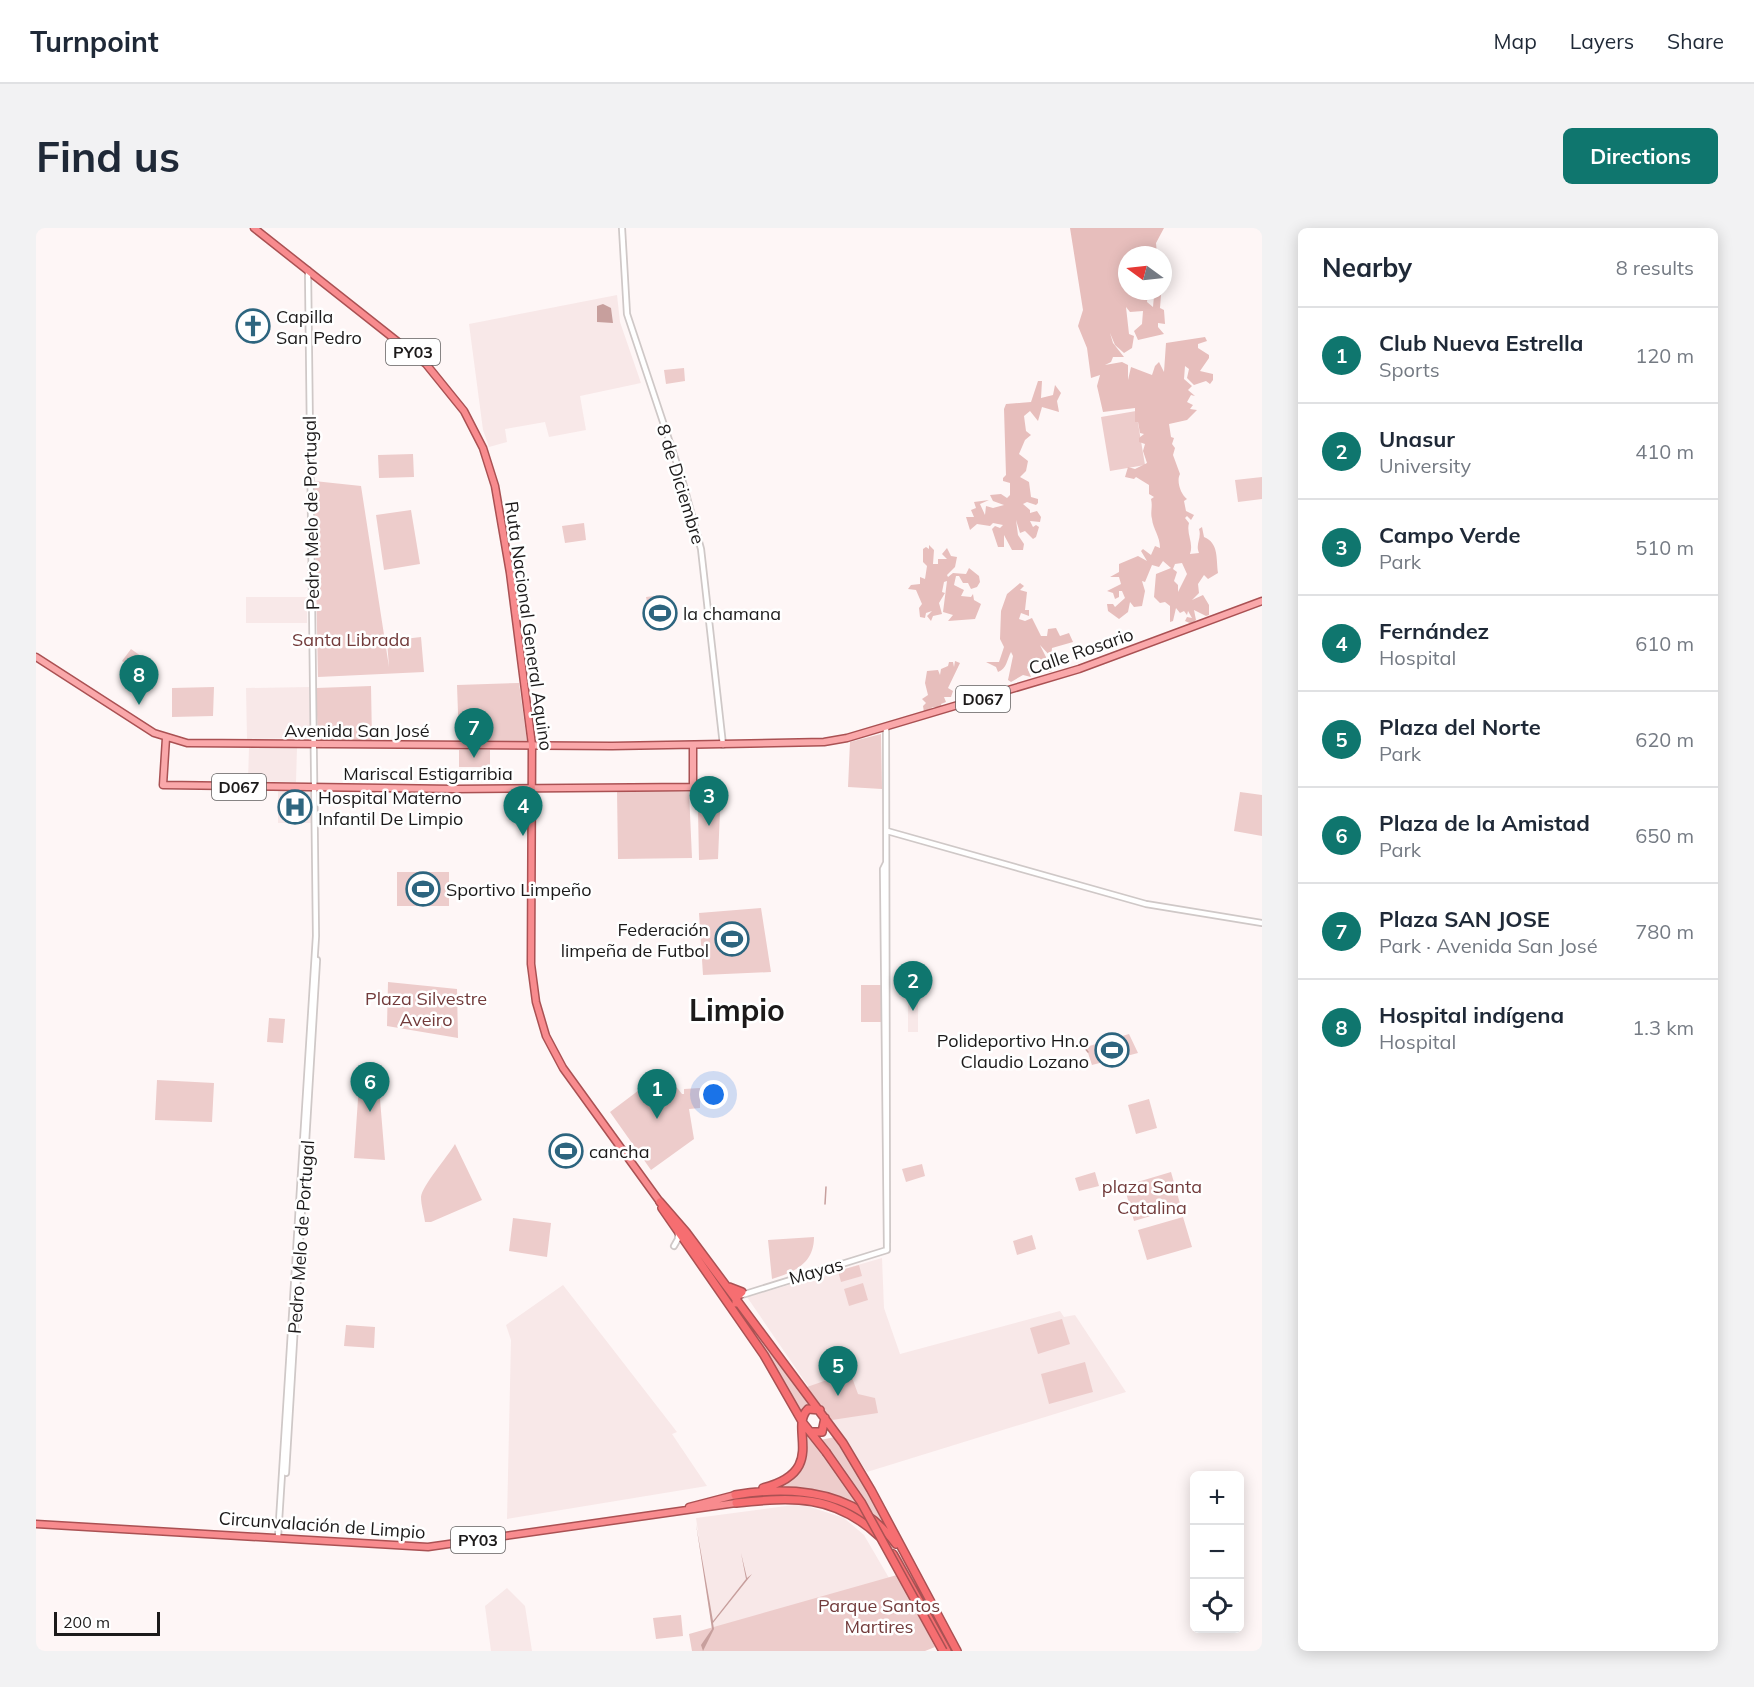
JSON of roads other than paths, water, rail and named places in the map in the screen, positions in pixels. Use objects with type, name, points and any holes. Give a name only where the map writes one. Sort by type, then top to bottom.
[{"type":"highway","name":"Ruta Nacional General Aquino","points":[[254,228],[426,364],[460,405],[479,438],[495,486],[503,528],[532,745],[531,964],[540,1019],[563,1068],[660,1202],[682,1227],[717,1279],[803,1423],[812,1432],[861,1502],[945,1651]]},
{"type":"highway","name":"Ruta Nacional General Aquino","points":[[660,1202],[687,1245],[735,1300],[836,1432],[871,1490],[957,1651]]},
{"type":"highway","points":[[676,1246],[687,1250],[717,1279],[734,1290],[743,1292]]},
{"type":"highway","points":[[741,1321],[735,1300],[743,1292]]},
{"type":"highway","points":[[754,1492],[785,1480],[797,1468],[804,1448],[803,1416],[808,1409],[820,1410]]},
{"type":"highway","points":[[812,1432],[824,1430],[825,1418]]},
{"type":"highway","points":[[812,1432],[828,1436],[836,1432]]},
{"type":"highway","name":"PY03","points":[[735,1499],[754,1492],[796,1490],[821,1494],[844,1503],[876,1523],[912,1566]]},
{"type":"highway","name":"PY03","points":[[735,1499],[781,1498],[813,1501],[840,1510],[861,1522],[893,1553],[945,1651]]},
{"type":"highway","name":"Circunvalación de Limpio","points":[[36,1524],[280,1538],[409,1549],[677,1512],[735,1499]]},
{"type":"main road","name":"Calle Rosario","points":[[693,745],[833,741],[1079,669],[1262,601]]},
{"type":"main road","name":"D067","points":[[36,657],[166,738]]},
{"type":"main road","name":"Avenida San José","points":[[166,738],[193,744],[693,745]]},
{"type":"main road","name":"Mariscal Estigarribia","points":[[166,738],[163,785],[315,788],[693,787],[693,745]]},
{"type":"street","name":"8 de Diciembre","points":[[622,228],[627,314],[682,479],[701,549],[723,745]]},
{"type":"street","name":"Pedro Melo de Portugal","points":[[280,1538],[316,937],[308,270]]},
{"type":"street","points":[[886,727],[887,831],[1137,902],[1262,923]]},
{"type":"street","name":"Mayas","points":[[743,1292],[887,1247],[883,869],[886,863],[887,831]]},
{"type":"street","points":[[676,1246],[678,1233]]},
{"type":"street","points":[[743,1292],[740,1299],[744,1313]]},
{"type":"waterway","points":[[1084,1047],[1088,1052]]},
{"type":"waterway","points":[[825,1204],[826,1187]]},
{"type":"place","name":"Capilla San Pedro","points":[[253,326]]},
{"type":"place","name":"la chamana","points":[[660,613]]},
{"type":"place","name":"Hospital indígena","points":[[139,705]]},
{"type":"place","name":"Plaza SAN JOSE","points":[[474,758]]},
{"type":"place","name":"Hospital Materno Infantil De Limpio","points":[[295,807]]},
{"type":"place","name":"Campo Verde","points":[[709,826]]},
{"type":"place","name":"Fernández","points":[[523,836]]},
{"type":"place","name":"Sportivo Limpeño","points":[[423,889]]},
{"type":"place","name":"Federación limpeña de Futbol","points":[[732,939]]},
{"type":"place","name":"Unasur","points":[[913,1011]]},
{"type":"place","name":"Polideportivo Hn.o Claudio Lozano","points":[[1112,1050]]},
{"type":"place","name":"Plaza de la Amistad","points":[[370,1112]]},
{"type":"place","name":"Club Nueva Estrella","points":[[657,1119]]},
{"type":"place","name":"cancha","points":[[566,1151]]},
{"type":"place","name":"Plaza del Norte","points":[[838,1396]]},
{"type":"district","name":"Limpio","points":[[737,1010]]},
{"type":"park label","name":"Santa Librada","points":[[351,639]]},
{"type":"park label","name":"Plaza Silvestre Aveiro","points":[[426,1008]]},
{"type":"park label","name":"plaza Santa Catalina","points":[[1152,1196]]},
{"type":"park label","name":"Parque Santos Martires","points":[[879,1615]]}]
